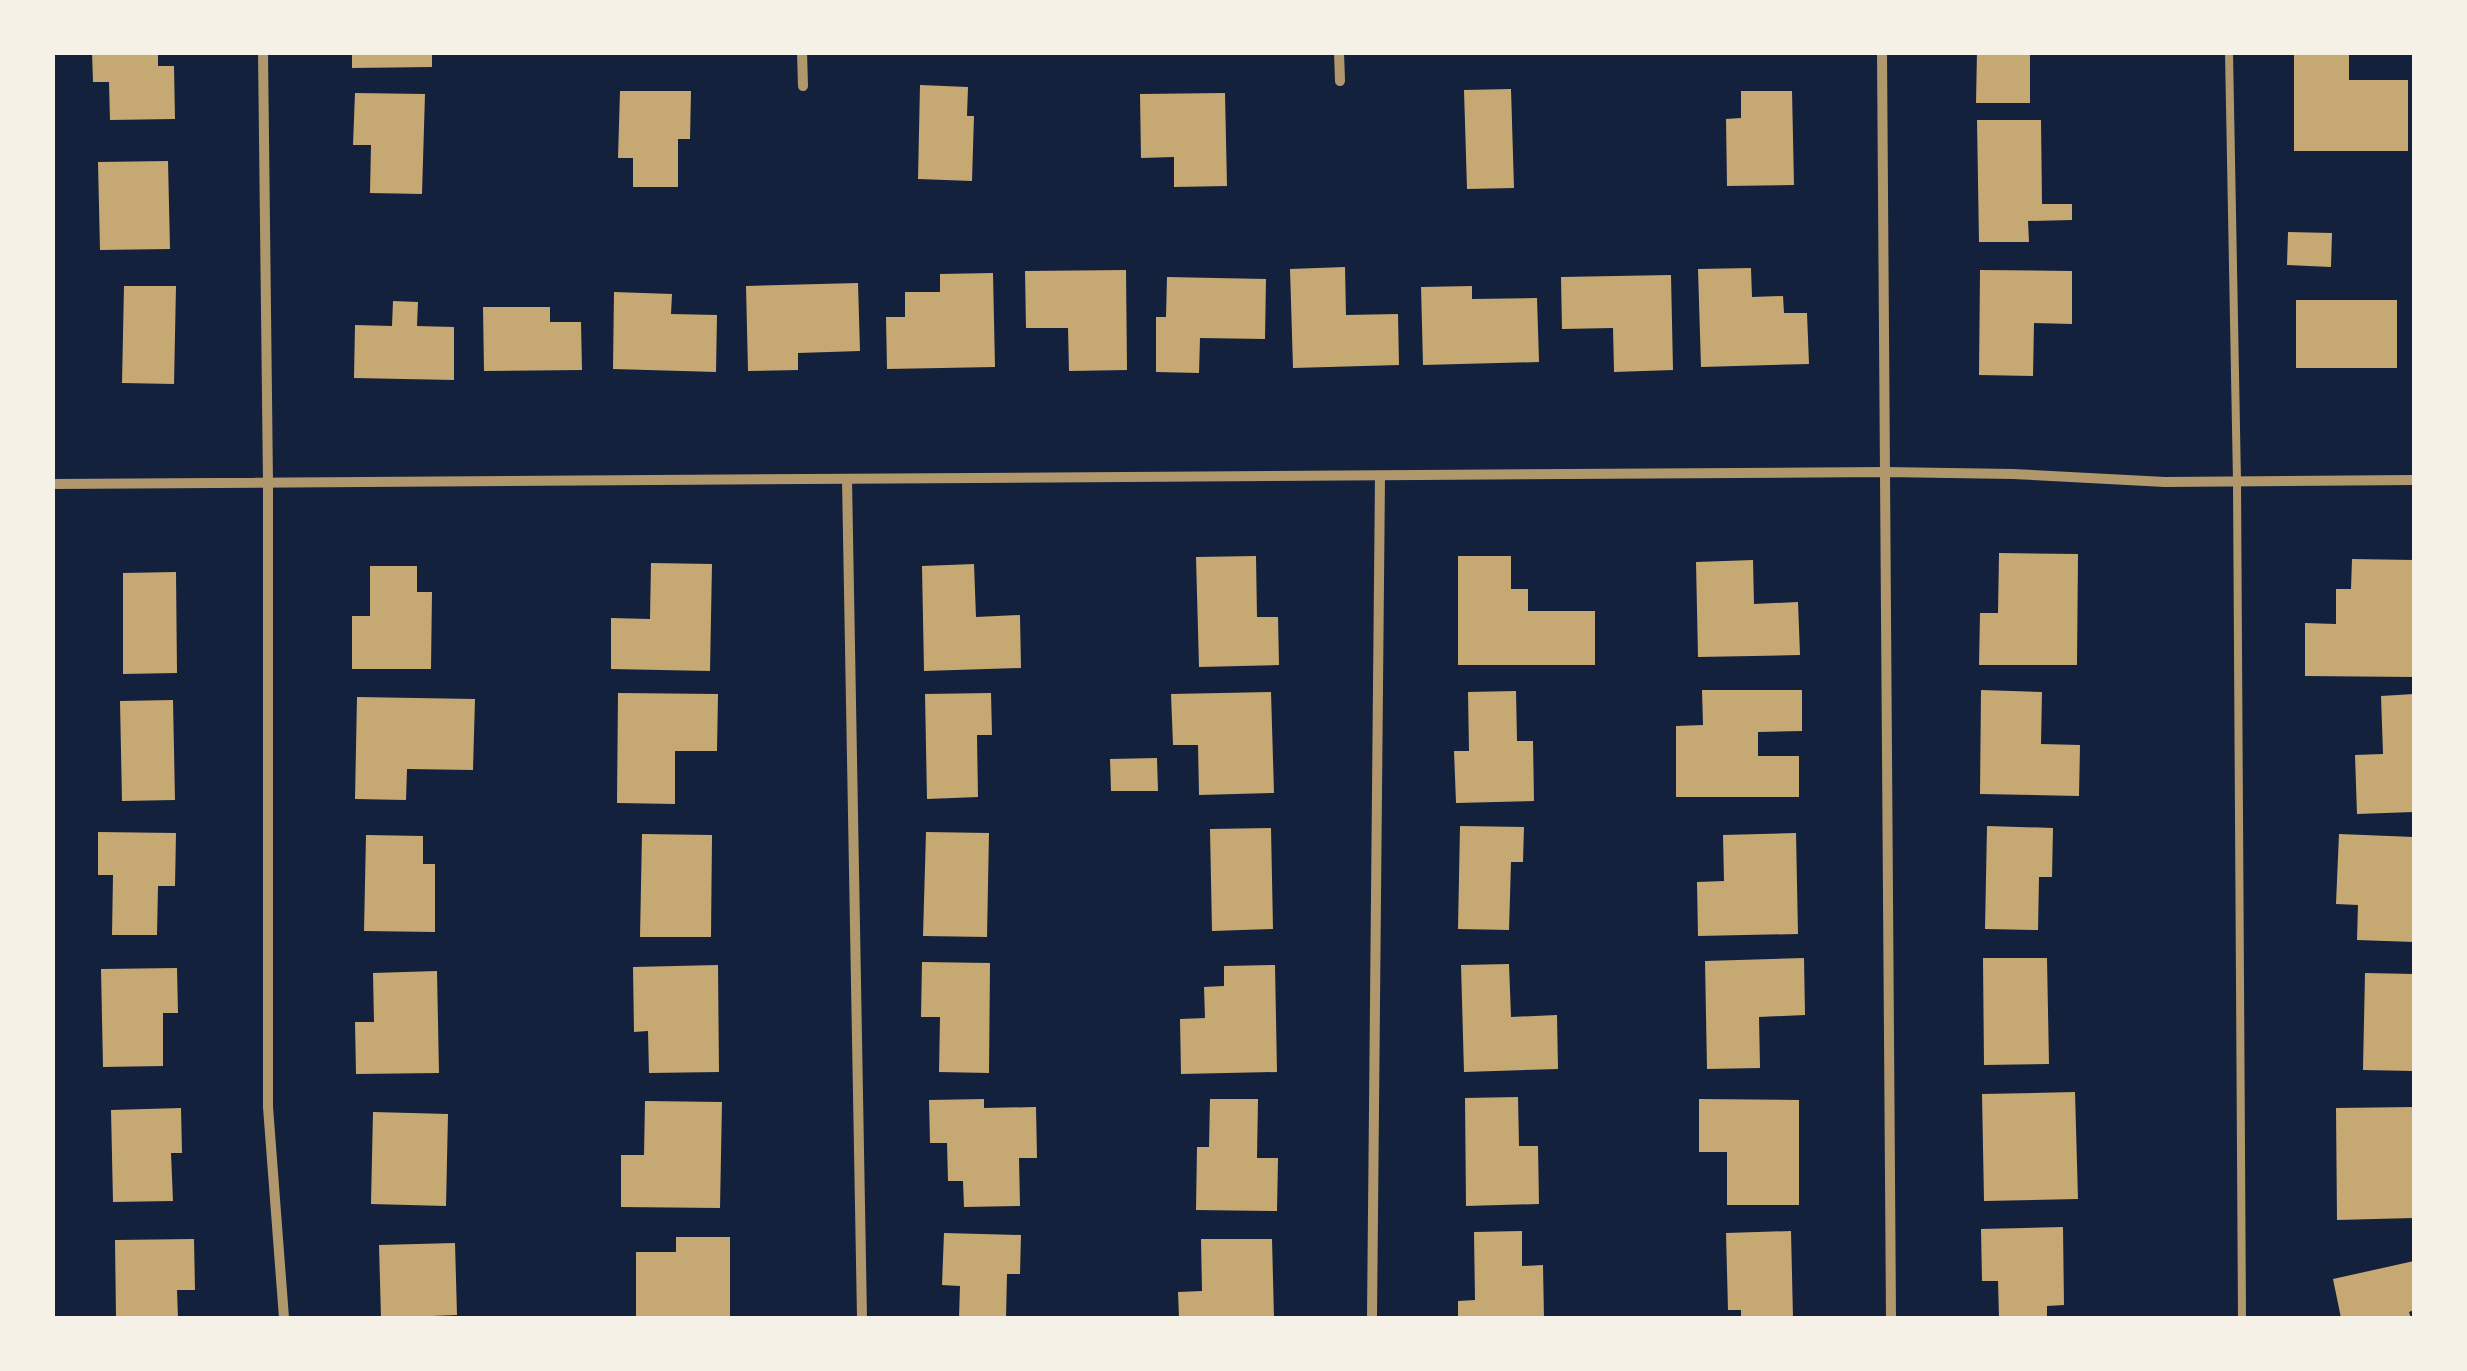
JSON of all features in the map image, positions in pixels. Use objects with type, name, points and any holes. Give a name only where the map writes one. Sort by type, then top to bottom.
[{"type":"street","points":[[263,52],[268,1107],[284,1318]]},
{"type":"street","points":[[802,52],[803,86]]},
{"type":"street","points":[[1339,52],[1340,81]]},
{"type":"street","points":[[1882,52],[1891,1318]]},
{"type":"street","points":[[52,484],[1886,472],[2236,482],[2414,480]]},
{"type":"street","points":[[1372,1318],[1380,476]]},
{"type":"street","points":[[847,479],[862,1318]]},
{"type":"lane","points":[[2228,52],[2236,482],[2242,1318]]},
{"type":"building","points":[[92,52],[158,52],[158,66],[174,66],[175,119],[110,120],[109,82],[93,82]]},
{"type":"building","points":[[352,52],[432,52],[432,67],[352,68]]},
{"type":"building","points":[[1977,52],[2030,52],[2030,103],[1976,103]]},
{"type":"building","points":[[2294,52],[2349,52],[2349,80],[2408,80],[2408,151],[2294,151]]},
{"type":"building","points":[[920,85],[968,87],[967,116],[974,116],[972,181],[918,179]]},
{"type":"building","points":[[1511,89],[1514,188],[1467,189],[1464,90]]},
{"type":"building","points":[[620,91],[691,91],[690,139],[678,139],[678,187],[633,187],[633,158],[618,158]]},
{"type":"building","points":[[1741,91],[1792,91],[1794,185],[1727,186],[1726,119],[1741,118]]},
{"type":"building","points":[[355,93],[425,94],[422,194],[370,193],[371,145],[353,145]]},
{"type":"building","points":[[1225,93],[1227,186],[1174,187],[1174,157],[1141,158],[1140,94]]},
{"type":"building","points":[[1977,120],[2041,120],[2042,204],[2072,204],[2072,220],[2028,221],[2029,242],[1979,242]]},
{"type":"building","points":[[168,161],[170,249],[100,250],[98,162]]},
{"type":"building","points":[[2288,232],[2332,233],[2331,267],[2287,265]]},
{"type":"building","points":[[1345,267],[1346,315],[1398,314],[1399,365],[1293,368],[1290,269]]},
{"type":"building","points":[[1751,268],[1752,297],[1783,296],[1784,313],[1807,313],[1809,364],[1701,367],[1698,269]]},
{"type":"building","points":[[1126,270],[1127,370],[1069,371],[1068,328],[1026,328],[1025,271]]},
{"type":"building","points":[[1980,270],[2072,271],[2072,324],[2034,323],[2033,376],[1979,375]]},
{"type":"building","points":[[993,273],[995,367],[887,369],[886,317],[905,317],[905,292],[940,292],[940,274]]},
{"type":"building","points":[[1671,275],[1673,370],[1614,372],[1613,328],[1562,329],[1561,277]]},
{"type":"building","points":[[1167,277],[1266,279],[1265,339],[1200,338],[1199,373],[1156,372],[1156,317],[1166,317]]},
{"type":"building","points":[[858,283],[860,351],[798,353],[798,370],[748,371],[746,286]]},
{"type":"building","points":[[124,286],[176,286],[174,384],[122,383]]},
{"type":"building","points":[[1472,286],[1472,299],[1537,298],[1539,362],[1423,365],[1421,287]]},
{"type":"building","points":[[614,292],[672,294],[671,314],[717,315],[716,372],[613,369]]},
{"type":"building","points":[[2296,300],[2397,300],[2397,368],[2296,368]]},
{"type":"building","points":[[393,301],[418,302],[417,326],[454,327],[454,380],[354,378],[355,325],[392,326]]},
{"type":"building","points":[[483,307],[550,307],[550,322],[581,322],[582,370],[484,371]]},
{"type":"building","points":[[1999,553],[2078,554],[2077,665],[1979,665],[1980,613],[1998,613]]},
{"type":"building","points":[[1256,556],[1257,617],[1278,617],[1279,665],[1199,667],[1196,557]]},
{"type":"building","points":[[1458,556],[1511,556],[1511,589],[1528,589],[1528,611],[1595,611],[1595,665],[1458,665]]},
{"type":"building","points":[[2352,559],[2414,560],[2414,677],[2305,676],[2305,623],[2336,624],[2336,589],[2351,589]]},
{"type":"building","points":[[1753,560],[1754,604],[1798,602],[1800,655],[1698,657],[1696,562]]},
{"type":"building","points":[[651,563],[712,564],[710,671],[611,669],[611,618],[650,619]]},
{"type":"building","points":[[974,564],[976,617],[1020,615],[1021,668],[924,671],[922,566]]},
{"type":"building","points":[[370,566],[417,566],[417,592],[432,592],[431,669],[352,669],[352,616],[370,616]]},
{"type":"building","points":[[176,572],[177,673],[123,674],[123,573]]},
{"type":"building","points":[[1702,690],[1802,690],[1802,731],[1758,732],[1758,756],[1799,756],[1799,797],[1676,797],[1676,726],[1703,725]]},
{"type":"building","points":[[1981,690],[2042,692],[2041,744],[2080,745],[2079,796],[1980,794]]},
{"type":"building","points":[[1516,691],[1517,741],[1533,741],[1534,801],[1456,803],[1454,751],[1469,751],[1468,692]]},
{"type":"building","points":[[1271,692],[1274,793],[1199,795],[1198,745],[1173,745],[1171,694]]},
{"type":"building","points":[[618,693],[718,694],[717,751],[675,751],[675,804],[617,803]]},
{"type":"building","points":[[991,693],[992,735],[977,735],[978,797],[927,799],[925,694]]},
{"type":"building","points":[[2414,694],[2414,812],[2357,814],[2355,755],[2383,754],[2381,696]]},
{"type":"building","points":[[357,697],[475,699],[473,770],[407,769],[406,800],[355,799]]},
{"type":"building","points":[[173,700],[175,800],[122,801],[120,701]]},
{"type":"building","points":[[1157,758],[1158,791],[1111,791],[1110,759]]},
{"type":"building","points":[[1460,826],[1524,827],[1523,862],[1511,862],[1509,930],[1458,929]]},
{"type":"building","points":[[1987,826],[2053,828],[2052,877],[2039,877],[2038,930],[1985,929]]},
{"type":"building","points":[[1271,828],[1273,929],[1212,931],[1210,829]]},
{"type":"building","points":[[98,832],[176,833],[175,886],[158,886],[157,935],[112,935],[113,875],[98,875]]},
{"type":"building","points":[[926,832],[989,833],[987,937],[923,936]]},
{"type":"building","points":[[1796,833],[1798,934],[1698,936],[1697,882],[1724,881],[1723,835]]},
{"type":"building","points":[[642,834],[712,835],[711,937],[640,937]]},
{"type":"building","points":[[2339,834],[2414,837],[2414,942],[2357,940],[2358,905],[2336,904]]},
{"type":"building","points":[[366,835],[423,836],[423,864],[435,864],[435,932],[364,931]]},
{"type":"building","points":[[1804,958],[1805,1015],[1759,1017],[1760,1068],[1707,1069],[1705,961]]},
{"type":"building","points":[[1983,958],[2047,958],[2049,1064],[1984,1065]]},
{"type":"building","points":[[922,962],[990,963],[989,1073],[939,1072],[940,1017],[921,1017]]},
{"type":"building","points":[[1509,964],[1511,1017],[1557,1015],[1558,1069],[1464,1072],[1461,965]]},
{"type":"building","points":[[718,965],[719,1072],[649,1073],[648,1031],[634,1032],[633,967]]},
{"type":"building","points":[[1275,965],[1277,1072],[1181,1074],[1180,1019],[1205,1018],[1204,987],[1224,986],[1224,966]]},
{"type":"building","points":[[177,968],[178,1013],[163,1013],[163,1066],[103,1067],[101,969]]},
{"type":"building","points":[[437,971],[439,1073],[356,1074],[355,1022],[374,1022],[373,973]]},
{"type":"building","points":[[2365,973],[2414,974],[2414,1071],[2363,1070]]},
{"type":"building","points":[[2075,1092],[2078,1199],[1984,1201],[1982,1094]]},
{"type":"building","points":[[1518,1097],[1519,1146],[1538,1146],[1539,1204],[1466,1206],[1465,1098]]},
{"type":"building","points":[[984,1099],[984,1108],[1036,1107],[1037,1158],[1019,1158],[1020,1206],[964,1207],[963,1181],[948,1181],[947,1143],[930,1143],[929,1100]]},
{"type":"building","points":[[1210,1099],[1258,1099],[1257,1158],[1278,1158],[1277,1211],[1196,1210],[1197,1147],[1209,1147]]},
{"type":"building","points":[[1699,1099],[1799,1100],[1799,1205],[1727,1205],[1727,1152],[1699,1152]]},
{"type":"building","points":[[645,1101],[722,1102],[720,1208],[621,1207],[621,1155],[644,1155]]},
{"type":"building","points":[[2414,1107],[2414,1218],[2337,1220],[2336,1108]]},
{"type":"building","points":[[181,1108],[182,1153],[171,1153],[173,1201],[113,1202],[111,1110]]},
{"type":"building","points":[[373,1112],[448,1114],[446,1206],[371,1204]]},
{"type":"building","points":[[2063,1227],[2064,1305],[2047,1306],[2047,1318],[1999,1318],[1998,1281],[1982,1281],[1981,1229]]},
{"type":"building","points":[[1522,1231],[1522,1266],[1543,1265],[1544,1318],[1458,1318],[1458,1301],[1475,1300],[1474,1232]]},
{"type":"building","points":[[1791,1231],[1793,1318],[1741,1318],[1741,1310],[1728,1310],[1726,1233]]},
{"type":"building","points":[[944,1233],[1021,1235],[1020,1274],[1007,1274],[1006,1318],[959,1318],[960,1286],[942,1285]]},
{"type":"building","points":[[676,1237],[730,1237],[730,1318],[636,1318],[636,1252],[676,1252]]},
{"type":"building","points":[[194,1239],[195,1290],[177,1290],[178,1318],[116,1317],[115,1240]]},
{"type":"building","points":[[1201,1239],[1272,1239],[1274,1318],[1179,1318],[1178,1292],[1202,1291]]},
{"type":"building","points":[[455,1243],[457,1315],[381,1318],[379,1245]]},
{"type":"building","points":[[2414,1261],[2411,1318],[2341,1318],[2333,1279]]}]
